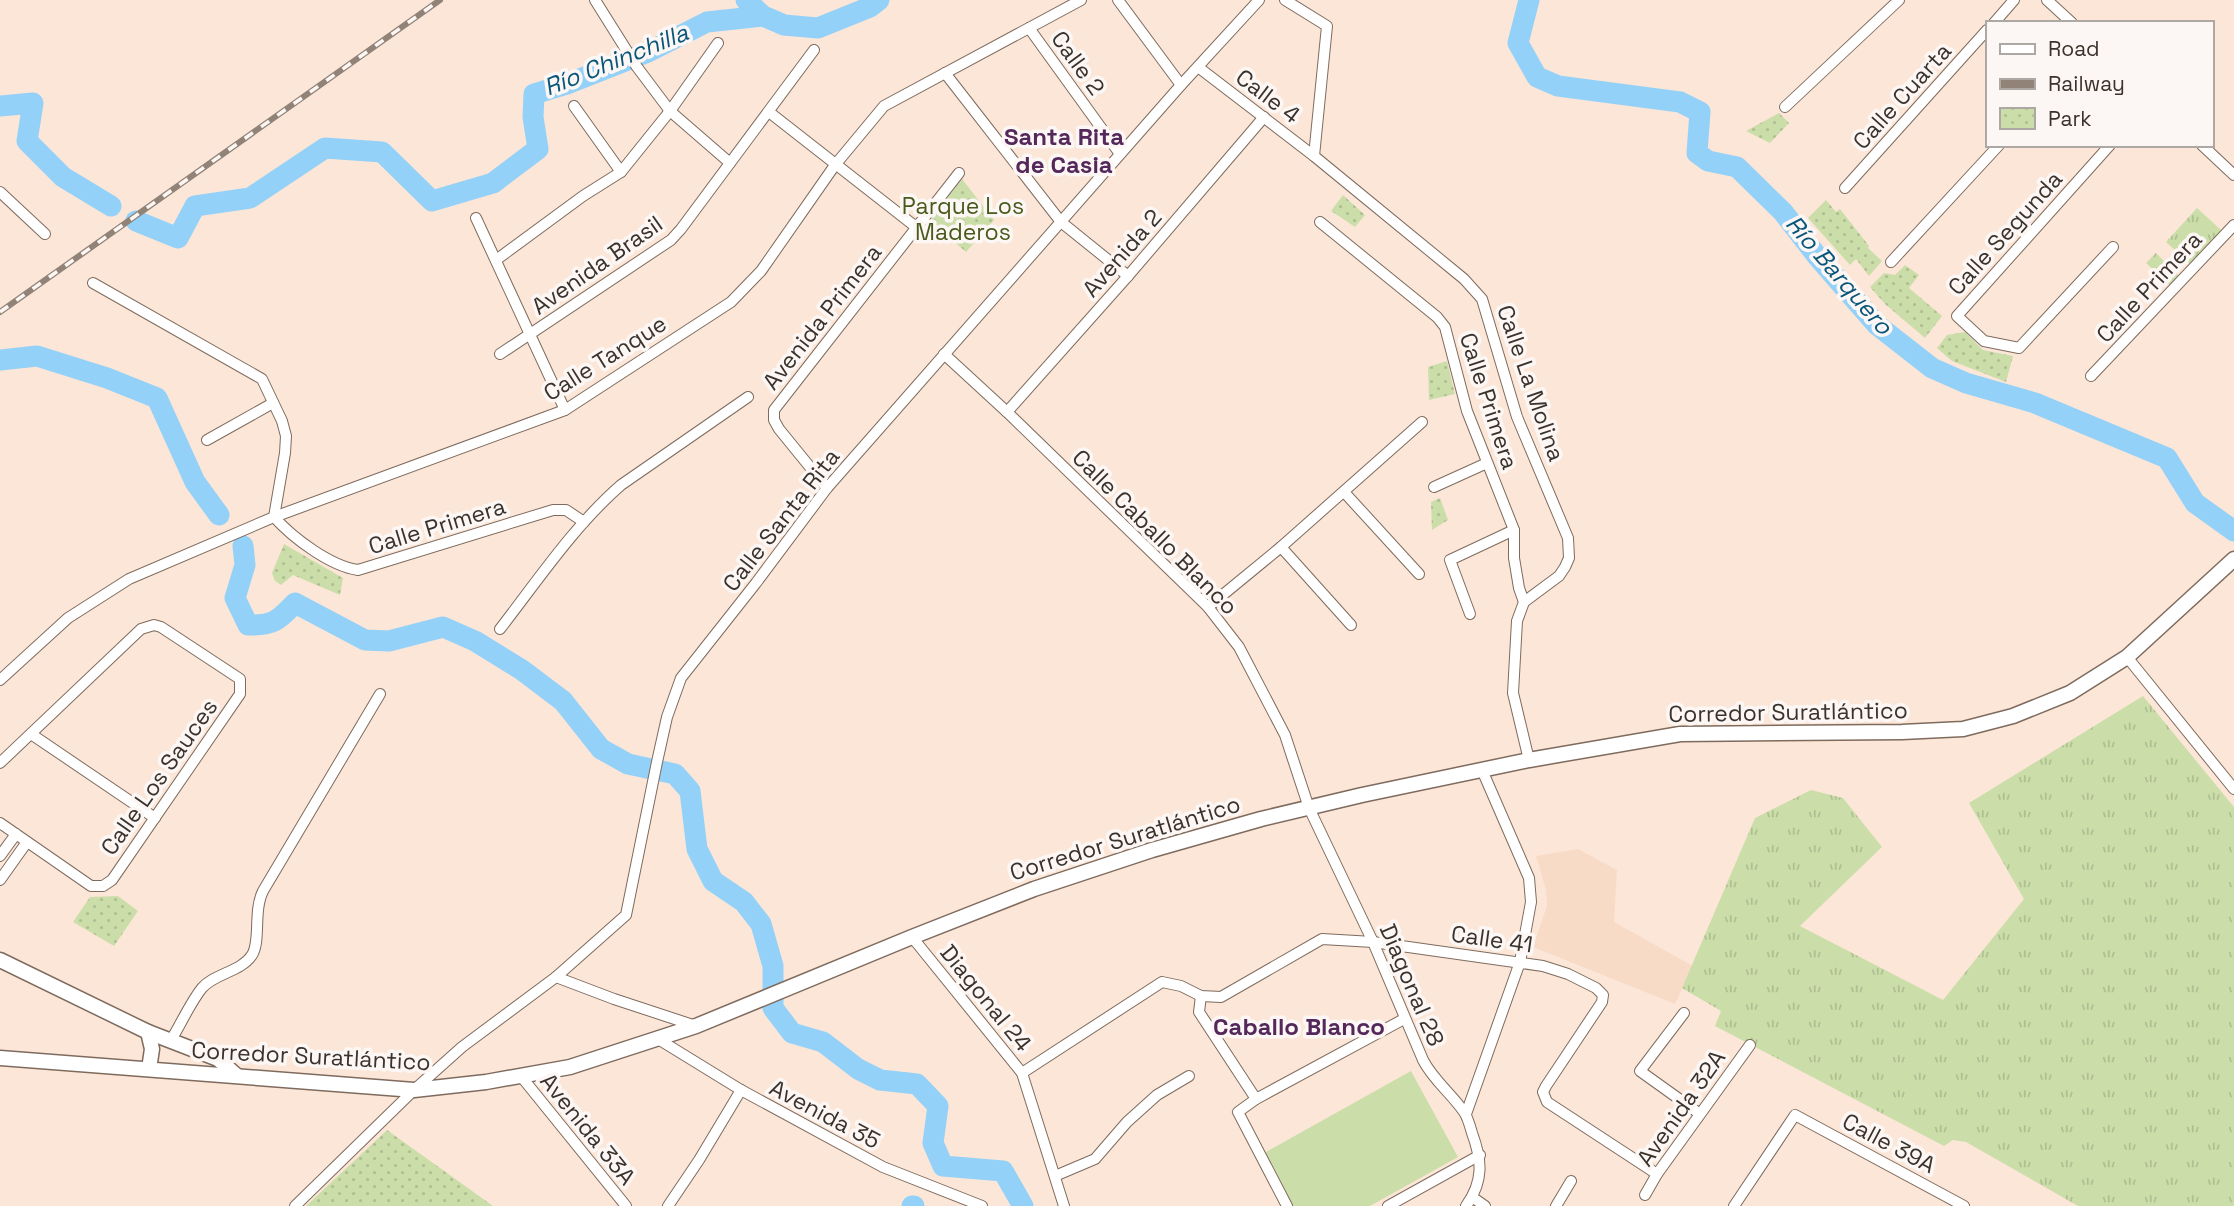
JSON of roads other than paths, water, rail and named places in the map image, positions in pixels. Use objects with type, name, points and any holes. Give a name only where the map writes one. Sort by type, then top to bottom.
[{"type":"main road","name":"Corredor Suratlántico","points":[[0,1058],[414,1090],[486,1082],[570,1067],[696,1026],[1034,889],[1152,850],[1309,808],[1529,760],[1680,734],[1963,729],[2013,716],[2070,692],[2127,657],[2231,562]]},
{"type":"main road","points":[[0,960],[148,1032],[218,1059],[236,1075]]},
{"type":"main road","points":[[148,1032],[152,1049],[149,1069]]},
{"type":"street","points":[[595,0],[636,67],[670,111],[730,163]]},
{"type":"street","name":"Calle Tanque","points":[[0,680],[68,618],[129,579],[274,517],[565,410],[731,302],[761,271],[835,165],[884,106],[1081,0]]},
{"type":"street","points":[[1118,0],[1181,85]]},
{"type":"street","name":"Calle Santa Rita","points":[[295,1206],[462,1047],[556,977],[626,915],[667,717],[681,678],[827,488],[1259,0]]},
{"type":"street","points":[[1285,0],[1327,26],[1314,156]]},
{"type":"street","points":[[1785,107],[1899,0]]},
{"type":"street","points":[[1996,21],[2014,0]]},
{"type":"street","points":[[2047,0],[2070,21]]},
{"type":"street","name":"Calle 2","points":[[1029,27],[1120,154]]},
{"type":"street","name":"Calle Cuarta","points":[[1845,188],[1986,31]]},
{"type":"street","points":[[496,260],[583,196],[621,172],[670,111],[718,43]]},
{"type":"street","name":"Avenida Brasil","points":[[500,354],[671,240],[814,50]]},
{"type":"street","name":"Calle 4","points":[[1198,67],[1314,156]]},
{"type":"street","points":[[945,73],[1060,222],[1128,276]]},
{"type":"street","points":[[574,106],[621,172]]},
{"type":"street","points":[[769,112],[916,227]]},
{"type":"street","name":"Avenida 2","points":[[1007,412],[1264,117]]},
{"type":"street","points":[[1891,262],[1997,147]]},
{"type":"street","name":"Calle Segunda","points":[[2108,147],[1957,316],[1983,341],[2019,348],[2113,247]]},
{"type":"street","points":[[2204,147],[2234,175]]},
{"type":"street","name":"Calle La Molina","points":[[1314,156],[1464,279],[1482,299],[1517,417],[1568,538],[1569,558],[1559,576],[1524,602]]},
{"type":"street","name":"Avenida Primera","points":[[827,488],[774,420],[774,410],[959,173]]},
{"type":"street","points":[[0,192],[45,234]]},
{"type":"street","points":[[476,218],[565,410]]},
{"type":"street","name":"Calle Primera","points":[[1321,222],[1437,317],[1444,327],[1467,411],[1514,530],[1514,558],[1524,602]]},
{"type":"street","name":"Calle Primera","points":[[2091,376],[2234,225]]},
{"type":"street","points":[[93,283],[262,379],[282,421],[286,436],[274,517]]},
{"type":"street","name":"Calle Caballo Blanco","points":[[944,354],[1208,607],[1240,647],[1275,712],[1309,808]]},
{"type":"street","name":"Avenida Primera","points":[[500,629],[584,522],[621,485],[748,397]]},
{"type":"street","points":[[207,439],[273,403]]},
{"type":"street","points":[[1208,607],[1281,547],[1422,422]]},
{"type":"street","points":[[1434,486],[1487,463]]},
{"type":"street","points":[[1344,492],[1419,575]]},
{"type":"street","name":"Calle Primera","points":[[274,517],[332,562],[358,570],[553,510],[566,510],[584,522]]},
{"type":"street","points":[[1469,614],[1450,560],[1514,530]]},
{"type":"street","points":[[1281,547],[1351,625]]},
{"type":"street","points":[[1524,602],[1517,621],[1513,693],[1529,760]]},
{"type":"street","name":"Calle Los Sauces","points":[[27,842],[92,886],[103,886],[112,880],[240,694],[242,686],[240,679],[161,627],[153,625],[141,629],[31,734]]},
{"type":"street","points":[[2127,657],[2234,789]]},
{"type":"street","points":[[171,1040],[202,989],[252,956],[257,908],[263,891],[380,694]]},
{"type":"street","points":[[0,764],[31,734],[155,818]]},
{"type":"street","points":[[1466,1114],[1520,962],[1531,902],[1531,888],[1482,770]]},
{"type":"street","name":"Diagonal 28","points":[[1309,808],[1373,942],[1404,1019],[1428,1069],[1466,1114],[1480,1155],[1480,1172],[1469,1202]]},
{"type":"street","points":[[0,823],[27,842],[0,880]]},
{"type":"street","points":[[0,856],[16,834]]},
{"type":"street","name":"Diagonal 24","points":[[912,937],[1022,1073],[1064,1206]]},
{"type":"street","name":"Calle 41","points":[[1201,996],[1221,996],[1322,939],[1373,942],[1520,962],[1568,974],[1600,991],[1603,995],[1602,1002],[1543,1093],[1547,1102],[1657,1174]]},
{"type":"street","points":[[556,977],[696,1026]]},
{"type":"street","points":[[1022,1073],[1162,982],[1181,986],[1201,996],[1199,1013],[1256,1099]]},
{"type":"street","points":[[1684,1013],[1640,1071],[1700,1114]]},
{"type":"street","points":[[1287,1206],[1238,1112],[1256,1099],[1404,1019]]},
{"type":"street","name":"Avenida 35","points":[[658,1039],[741,1090],[883,1167],[982,1206]]},
{"type":"street","name":"Avenida 32A","points":[[1645,1195],[1657,1174],[1750,1045]]},
{"type":"street","name":"Avenida 33A","points":[[520,1075],[626,1206]]},
{"type":"street","points":[[1055,1176],[1095,1159],[1127,1122],[1157,1095],[1189,1076]]},
{"type":"street","points":[[668,1206],[741,1090]]},
{"type":"street","name":"Calle 39A","points":[[1734,1206],[1795,1115],[1952,1203],[1964,1206]]},
{"type":"street","points":[[1388,1206],[1480,1155]]},
{"type":"street","points":[[1556,1206],[1572,1181]]},
{"type":"street","points":[[1469,1202],[1485,1206]]},
{"type":"waterway","points":[[746,0],[763,16],[784,25],[818,28],[870,7],[879,0]]},
{"type":"waterway","name":"Río Barquero","points":[[1529,0],[1518,43],[1537,77],[1558,86],[1680,102],[1700,112],[1697,153],[1708,161],[1737,167],[1783,212],[1877,325],[1932,368],[1966,383],[2035,403],[2167,458],[2195,503],[2234,531]]},
{"type":"waterway","name":"Río Chinchilla","points":[[136,221],[178,238],[195,206],[250,198],[325,148],[382,152],[432,201],[493,183],[538,149],[533,117],[534,94],[648,52],[707,22],[763,16]]},
{"type":"waterway","name":"Río Chinchilla","points":[[0,106],[33,103],[27,141],[63,177],[111,206]]},
{"type":"waterway","points":[[0,360],[37,356],[107,378],[157,398],[195,482],[219,515]]},
{"type":"waterway","points":[[243,546],[245,565],[235,598],[248,625],[275,621],[295,603],[365,640],[389,641],[443,627],[475,641],[522,670],[563,701],[601,749],[628,764],[675,774],[690,791],[697,849],[713,881],[744,902],[761,924],[773,966],[773,1008],[792,1033],[823,1042],[858,1069],[880,1080],[917,1084],[938,1106],[933,1143],[943,1166],[1003,1171],[1023,1206]]},
{"type":"railway","points":[[0,312],[440,0]]},
{"type":"district","name":"Santa Rita de Casia","points":[[1064,151]]},
{"type":"district","name":"Caballo Blanco","points":[[1299,1027]]},
{"type":"park label","name":"Parque Los Maderos","points":[[963,219]]}]
